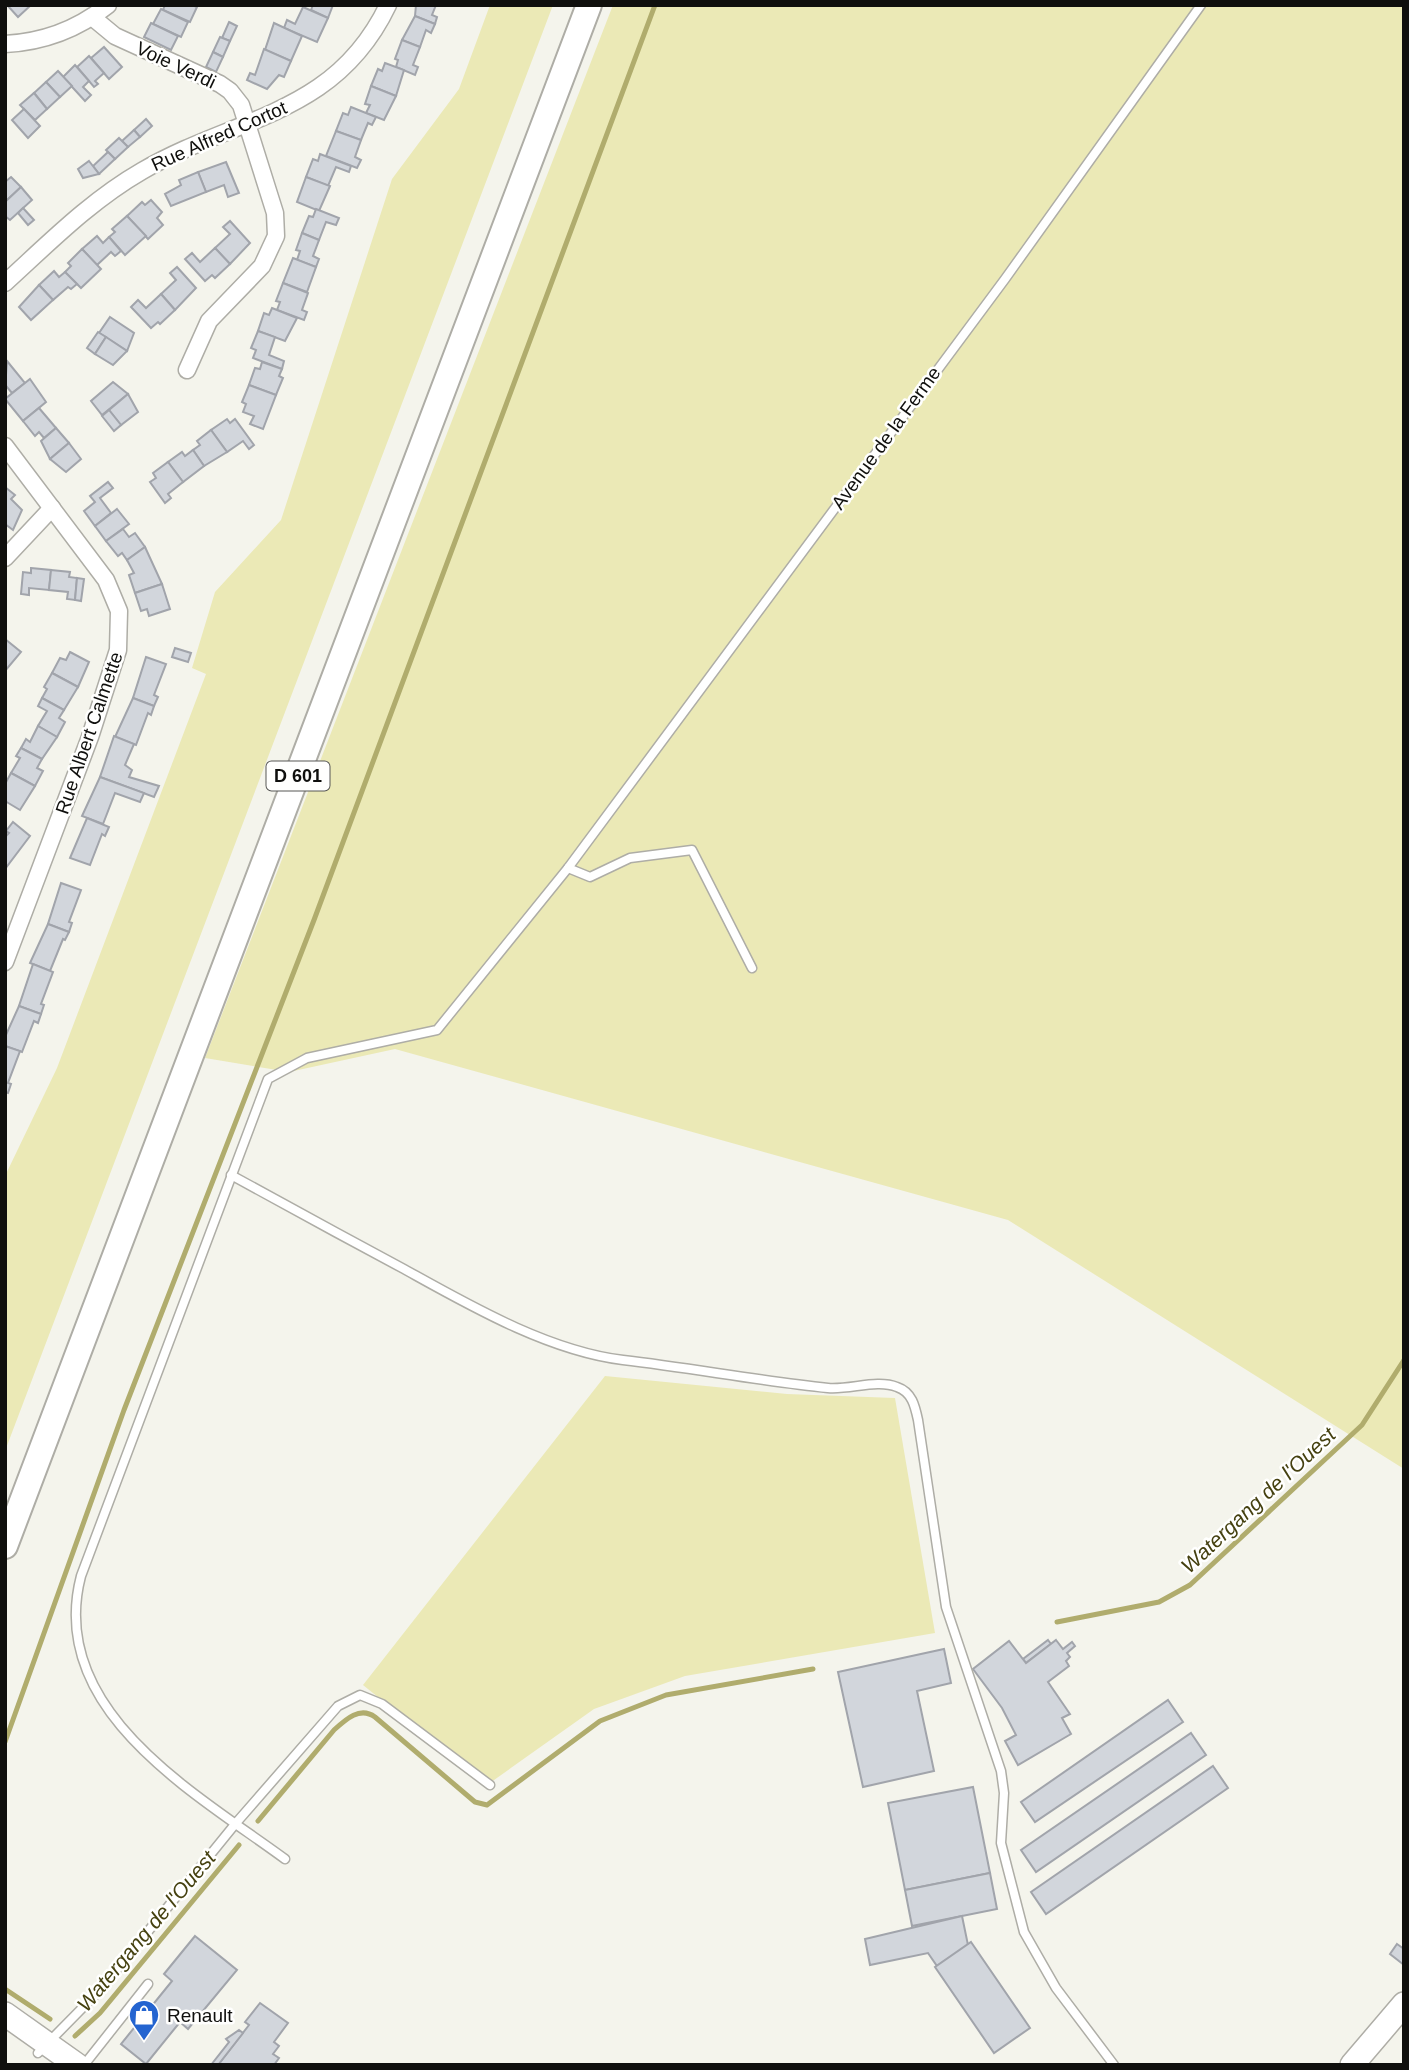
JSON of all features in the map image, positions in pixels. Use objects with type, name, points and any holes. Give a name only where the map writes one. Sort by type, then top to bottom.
[{"type":"main road","name":"D 601","points":[[5,1502],[572,5]]},
{"type":"main road","name":"D 601","points":[[5,1546],[589,5]]},
{"type":"main road","points":[[1352,2065],[1404,2004]]},
{"type":"main road","points":[[5,2014],[46,2053]]},
{"type":"main road","points":[[5,2030],[46,2053],[77,2065]]},
{"type":"street","points":[[5,44],[47,38],[92,17],[108,5]]},
{"type":"street","name":"Rue Alfred Cortot","points":[[5,282],[77,217],[120,184],[183,149],[288,107],[327,83],[372,34],[388,5]]},
{"type":"street","name":"Voie Verdi","points":[[92,17],[115,36],[225,87],[238,100],[275,213],[274,243],[262,266],[209,321],[187,370]]},
{"type":"street","name":"Rue Albert Calmette","points":[[5,446],[110,587],[119,611],[120,642],[90,737],[5,962]]},
{"type":"street","points":[[5,558],[52,508]]},
{"type":"lane","name":"Avenue de la Ferme","points":[[285,1859],[170,1776],[129,1738],[99,1692],[84,1659],[74,1620],[81,1576],[268,1079],[307,1058],[437,1030],[568,868],[1004,279],[1201,5]]},
{"type":"lane","points":[[568,868],[590,877],[630,858],[692,850],[752,968]]},
{"type":"lane","points":[[231,1175],[464,1302],[527,1331],[579,1349],[618,1359],[726,1372],[792,1384],[839,1388],[883,1385],[900,1388],[911,1398],[917,1412],[943,1592],[954,1636],[1001,1771],[1004,1793],[1001,1843],[1024,1932],[1056,1988],[1114,2065]]},
{"type":"lane","points":[[46,2053],[236,1823],[338,1706],[360,1695],[382,1704],[490,1785]]},
{"type":"lane","points":[[84,2065],[148,1984]]},
{"type":"shaded area","points":[[490,5],[553,5],[5,1451],[5,1176],[57,1068],[206,674],[192,668],[215,592],[281,520],[392,179],[459,89]]},
{"type":"shaded area","points":[[613,5],[1404,5],[1404,1469],[1008,1220],[395,1049],[289,1072],[205,1058]]},
{"type":"shaded area","points":[[605,1376],[787,1394],[895,1398],[935,1633],[685,1676],[594,1709],[487,1785],[363,1685]]},
{"type":"building","points":[[7,5],[31,5],[18,17]]},
{"type":"building","points":[[165,5],[197,7],[190,22],[163,10]]},
{"type":"building","points":[[313,5],[333,5],[328,18],[311,10]]},
{"type":"building","points":[[416,5],[436,5],[432,15],[437,17],[435,24],[415,16]]},
{"type":"building","points":[[303,7],[328,18],[317,42],[284,28],[287,20],[295,24]]},
{"type":"building","points":[[161,9],[188,22],[181,37],[153,24]]},
{"type":"building","points":[[415,16],[435,24],[431,33],[426,30],[420,47],[402,40]]},
{"type":"building","points":[[229,22],[237,26],[230,41],[222,38]]},
{"type":"building","points":[[151,23],[178,36],[171,50],[144,37]]},
{"type":"building","points":[[274,23],[302,36],[291,61],[265,50]]},
{"type":"building","points":[[220,37],[230,41],[223,57],[213,52]]},
{"type":"building","points":[[402,40],[420,47],[413,65],[418,67],[415,75],[396,67],[398,60],[395,59]]},
{"type":"building","points":[[104,47],[122,67],[109,79],[91,58]]},
{"type":"building","points":[[264,49],[291,61],[284,77],[279,75],[267,89],[247,80],[250,73],[255,75]]},
{"type":"building","points":[[213,52],[223,57],[216,72],[206,67]]},
{"type":"building","points":[[89,56],[104,73],[95,81],[98,84],[94,87],[77,67]]},
{"type":"building","points":[[385,63],[404,70],[396,96],[371,86],[378,69],[382,71]]},
{"type":"building","points":[[75,65],[89,81],[83,87],[91,95],[85,101],[63,77]]},
{"type":"building","points":[[58,71],[72,86],[60,97],[46,82]]},
{"type":"building","points":[[46,82],[60,97],[47,109],[34,93]]},
{"type":"building","points":[[371,86],[396,96],[384,120],[366,113],[370,105],[365,104]]},
{"type":"building","points":[[34,93],[47,109],[35,120],[20,105]]},
{"type":"building","points":[[351,107],[376,117],[372,125],[368,123],[361,140],[336,131],[343,113],[348,115]]},
{"type":"building","points":[[24,109],[40,126],[28,138],[12,120]]},
{"type":"building","points":[[146,119],[152,126],[140,137],[134,130]]},
{"type":"building","points":[[134,130],[140,137],[128,147],[122,141]]},
{"type":"building","points":[[336,131],[361,140],[355,157],[361,160],[357,168],[326,156]]},
{"type":"building","points":[[119,138],[128,147],[115,159],[106,150]]},
{"type":"building","points":[[108,152],[115,159],[99,174],[93,166]]},
{"type":"building","points":[[320,154],[351,166],[349,172],[336,167],[328,186],[306,177],[313,159],[318,161]]},
{"type":"building","points":[[89,161],[99,174],[83,178],[78,169]]},
{"type":"building","points":[[226,162],[239,193],[228,197],[224,185],[206,192],[198,172]]},
{"type":"building","points":[[198,172],[206,192],[171,206],[165,194],[181,185],[179,180]]},
{"type":"building","points":[[11,177],[21,187],[5,202],[5,182]]},
{"type":"building","points":[[306,177],[330,186],[319,211],[297,202]]},
{"type":"building","points":[[21,187],[32,200],[10,220],[5,216],[5,202]]},
{"type":"building","points":[[151,200],[162,212],[157,218],[163,225],[148,239],[127,216],[142,202],[145,205]]},
{"type":"building","points":[[23,208],[34,220],[28,225],[18,213]]},
{"type":"building","points":[[316,209],[339,218],[336,225],[326,222],[319,240],[302,233],[309,216],[313,217]]},
{"type":"building","points":[[127,216],[146,236],[125,255],[109,237],[115,232],[112,229]]},
{"type":"building","points":[[230,221],[250,243],[230,264],[215,248],[230,234],[223,227]]},
{"type":"building","points":[[302,233],[319,240],[313,256],[319,259],[316,267],[297,260],[300,251],[296,250]]},
{"type":"building","points":[[97,236],[103,243],[109,237],[121,251],[115,256],[111,252],[97,265],[82,249]]},
{"type":"building","points":[[215,248],[230,264],[215,278],[212,275],[205,281],[185,259],[192,253],[200,262]]},
{"type":"building","points":[[82,249],[101,269],[81,288],[65,272],[71,266],[68,263]]},
{"type":"building","points":[[293,258],[316,267],[307,292],[283,283]]},
{"type":"building","points":[[177,267],[196,288],[175,310],[161,294],[176,280],[170,273]]},
{"type":"building","points":[[54,271],[59,277],[65,272],[77,284],[71,289],[68,287],[53,300],[39,285]]},
{"type":"building","points":[[283,283],[308,293],[302,310],[307,312],[304,320],[277,310],[280,302],[276,301]]},
{"type":"building","points":[[39,285],[53,300],[31,320],[19,307]]},
{"type":"building","points":[[161,294],[175,310],[160,324],[158,322],[151,328],[131,307],[138,300],[146,308]]},
{"type":"building","points":[[272,308],[297,318],[285,341],[258,331],[264,313],[269,315]]},
{"type":"building","points":[[110,317],[134,333],[127,351],[99,333]]},
{"type":"building","points":[[258,331],[275,337],[269,355],[284,361],[282,369],[253,358],[256,350],[251,348]]},
{"type":"building","points":[[98,332],[106,337],[95,354],[87,348]]},
{"type":"building","points":[[106,337],[127,351],[113,365],[95,354]]},
{"type":"building","points":[[7,361],[25,383],[12,393],[7,387],[5,389]]},
{"type":"building","points":[[262,362],[282,369],[279,376],[283,378],[276,395],[249,385],[255,368],[260,369]]},
{"type":"building","points":[[30,379],[46,402],[23,421],[5,399]]},
{"type":"building","points":[[113,382],[128,394],[102,415],[91,401]]},
{"type":"building","points":[[249,385],[276,395],[263,429],[250,424],[254,416],[243,412],[246,404],[242,402]]},
{"type":"building","points":[[128,394],[138,412],[121,425],[109,410]]},
{"type":"building","points":[[39,408],[56,428],[44,438],[39,432],[35,436],[23,421]]},
{"type":"building","points":[[109,410],[121,425],[114,431],[102,416]]},
{"type":"building","points":[[227,419],[230,423],[235,419],[254,445],[249,449],[243,441],[227,452],[211,430]]},
{"type":"building","points":[[56,428],[69,443],[50,459],[41,441]]},
{"type":"building","points":[[211,430],[227,452],[204,466],[193,450],[200,445],[197,441]]},
{"type":"building","points":[[69,443],[81,459],[66,472],[50,459]]},
{"type":"building","points":[[193,450],[204,466],[183,482],[168,462],[182,452],[185,456]]},
{"type":"building","points":[[168,462],[183,482],[168,494],[171,498],[165,503],[150,482],[156,478],[153,473]]},
{"type":"building","points":[[108,482],[113,488],[100,498],[111,513],[95,526],[84,511],[95,502],[90,496]]},
{"type":"building","points":[[5,487],[15,495],[11,499],[22,510],[13,530],[5,524]]},
{"type":"building","points":[[117,509],[129,524],[106,541],[95,526]]},
{"type":"building","points":[[123,529],[129,537],[135,533],[145,547],[127,560],[122,553],[118,556],[106,541]]},
{"type":"building","points":[[145,547],[162,584],[135,593],[129,575],[134,573],[127,560]]},
{"type":"building","points":[[31,568],[51,570],[49,590],[29,588],[29,595],[21,594],[23,572],[31,573]]},
{"type":"building","points":[[51,570],[70,572],[69,577],[77,578],[75,600],[67,599],[68,592],[49,590]]},
{"type":"building","points":[[77,578],[84,579],[81,601],[75,600]]},
{"type":"building","points":[[162,584],[170,609],[149,616],[147,609],[141,611],[135,593]]},
{"type":"building","points":[[5,639],[21,652],[5,671]]},
{"type":"building","points":[[175,648],[191,653],[188,662],[172,657]]},
{"type":"building","points":[[70,652],[89,662],[78,687],[52,673],[60,658],[66,660]]},
{"type":"building","points":[[146,657],[166,664],[154,695],[158,697],[154,706],[133,698]]},
{"type":"building","points":[[52,673],[78,687],[64,710],[42,698],[47,689],[44,687]]},
{"type":"building","points":[[42,698],[64,710],[59,718],[65,722],[57,737],[38,726],[47,711],[38,706]]},
{"type":"building","points":[[133,698],[154,706],[151,715],[148,713],[136,745],[115,737]]},
{"type":"building","points":[[38,726],[57,737],[42,759],[21,748],[26,739],[30,742]]},
{"type":"building","points":[[114,736],[134,744],[125,765],[132,770],[129,777],[159,786],[154,797],[100,777]]},
{"type":"building","points":[[21,748],[42,759],[37,768],[43,771],[35,786],[11,773],[20,758],[16,756]]},
{"type":"building","points":[[11,773],[35,786],[20,810],[5,801],[5,784]]},
{"type":"building","points":[[100,777],[144,793],[140,802],[115,793],[103,824],[82,816]]},
{"type":"building","points":[[87,818],[109,827],[105,836],[102,834],[90,865],[70,858]]},
{"type":"building","points":[[13,822],[30,836],[5,869],[5,837],[9,833],[6,831]]},
{"type":"building","points":[[61,883],[81,890],[69,922],[72,923],[69,932],[48,924]]},
{"type":"building","points":[[48,924],[69,932],[65,940],[63,939],[50,971],[30,963]]},
{"type":"building","points":[[33,964],[53,972],[41,1004],[44,1005],[41,1014],[19,1006]]},
{"type":"building","points":[[19,1006],[41,1014],[38,1023],[34,1021],[22,1052],[5,1046],[5,1037]]},
{"type":"building","points":[[5,1046],[20,1051],[8,1083],[11,1084],[8,1093],[5,1092]]},
{"type":"building","points":[[1048,1640],[1051,1644],[1026,1663],[1023,1659]]},
{"type":"building","points":[[1056,1640],[1063,1649],[1072,1642],[1075,1646],[1067,1653],[1070,1657],[1066,1661],[1069,1666],[1048,1682],[1070,1714],[1062,1718],[1071,1734],[1018,1765],[1005,1741],[1016,1735],[1002,1708],[973,1669],[1009,1641],[1026,1663]]},
{"type":"building","points":[[944,1649],[951,1683],[917,1691],[934,1771],[863,1787],[838,1672]]},
{"type":"building","points":[[1168,1700],[1183,1722],[1035,1822],[1021,1802]]},
{"type":"building","points":[[1191,1733],[1206,1755],[1036,1872],[1021,1850]]},
{"type":"building","points":[[1213,1766],[1228,1788],[1046,1914],[1031,1892]]},
{"type":"building","points":[[973,1787],[990,1873],[905,1890],[888,1803]]},
{"type":"building","points":[[990,1873],[997,1909],[912,1926],[905,1890]]},
{"type":"building","points":[[962,1916],[968,1945],[937,1966],[928,1953],[870,1965],[865,1939]]},
{"type":"building","points":[[195,1936],[237,1970],[188,2029],[180,2022],[146,2064],[121,2044],[172,1981],[164,1974]]},
{"type":"building","points":[[971,1942],[1030,2028],[994,2053],[935,1967]]},
{"type":"building","points":[[1397,1944],[1404,1949],[1404,1965],[1390,1954]]},
{"type":"building","points":[[260,2003],[288,2023],[274,2042],[279,2046],[273,2054],[279,2058],[274,2065],[218,2065],[249,2025],[245,2022]]},
{"type":"building","points":[[239,2030],[243,2033],[218,2065],[211,2065],[229,2042],[226,2039]]},
{"type":"waterway","points":[[5,1742],[124,1410],[314,920],[655,5]]},
{"type":"waterway","name":"Watergang de l'Ouest","points":[[1057,1622],[1159,1602],[1190,1585],[1362,1425],[1404,1360]]},
{"type":"waterway","name":"Watergang de l'Ouest","points":[[258,1821],[334,1730],[359,1713],[375,1717],[475,1802],[487,1805],[600,1721],[666,1695],[813,1669]]},
{"type":"waterway","name":"Watergang de l'Ouest","points":[[75,2036],[100,2013],[239,1845]]},
{"type":"waterway","name":"Watergang de l'Ouest","points":[[5,1989],[50,2019]]},
{"type":"place","name":"Renault","points":[[144,2042]]}]
